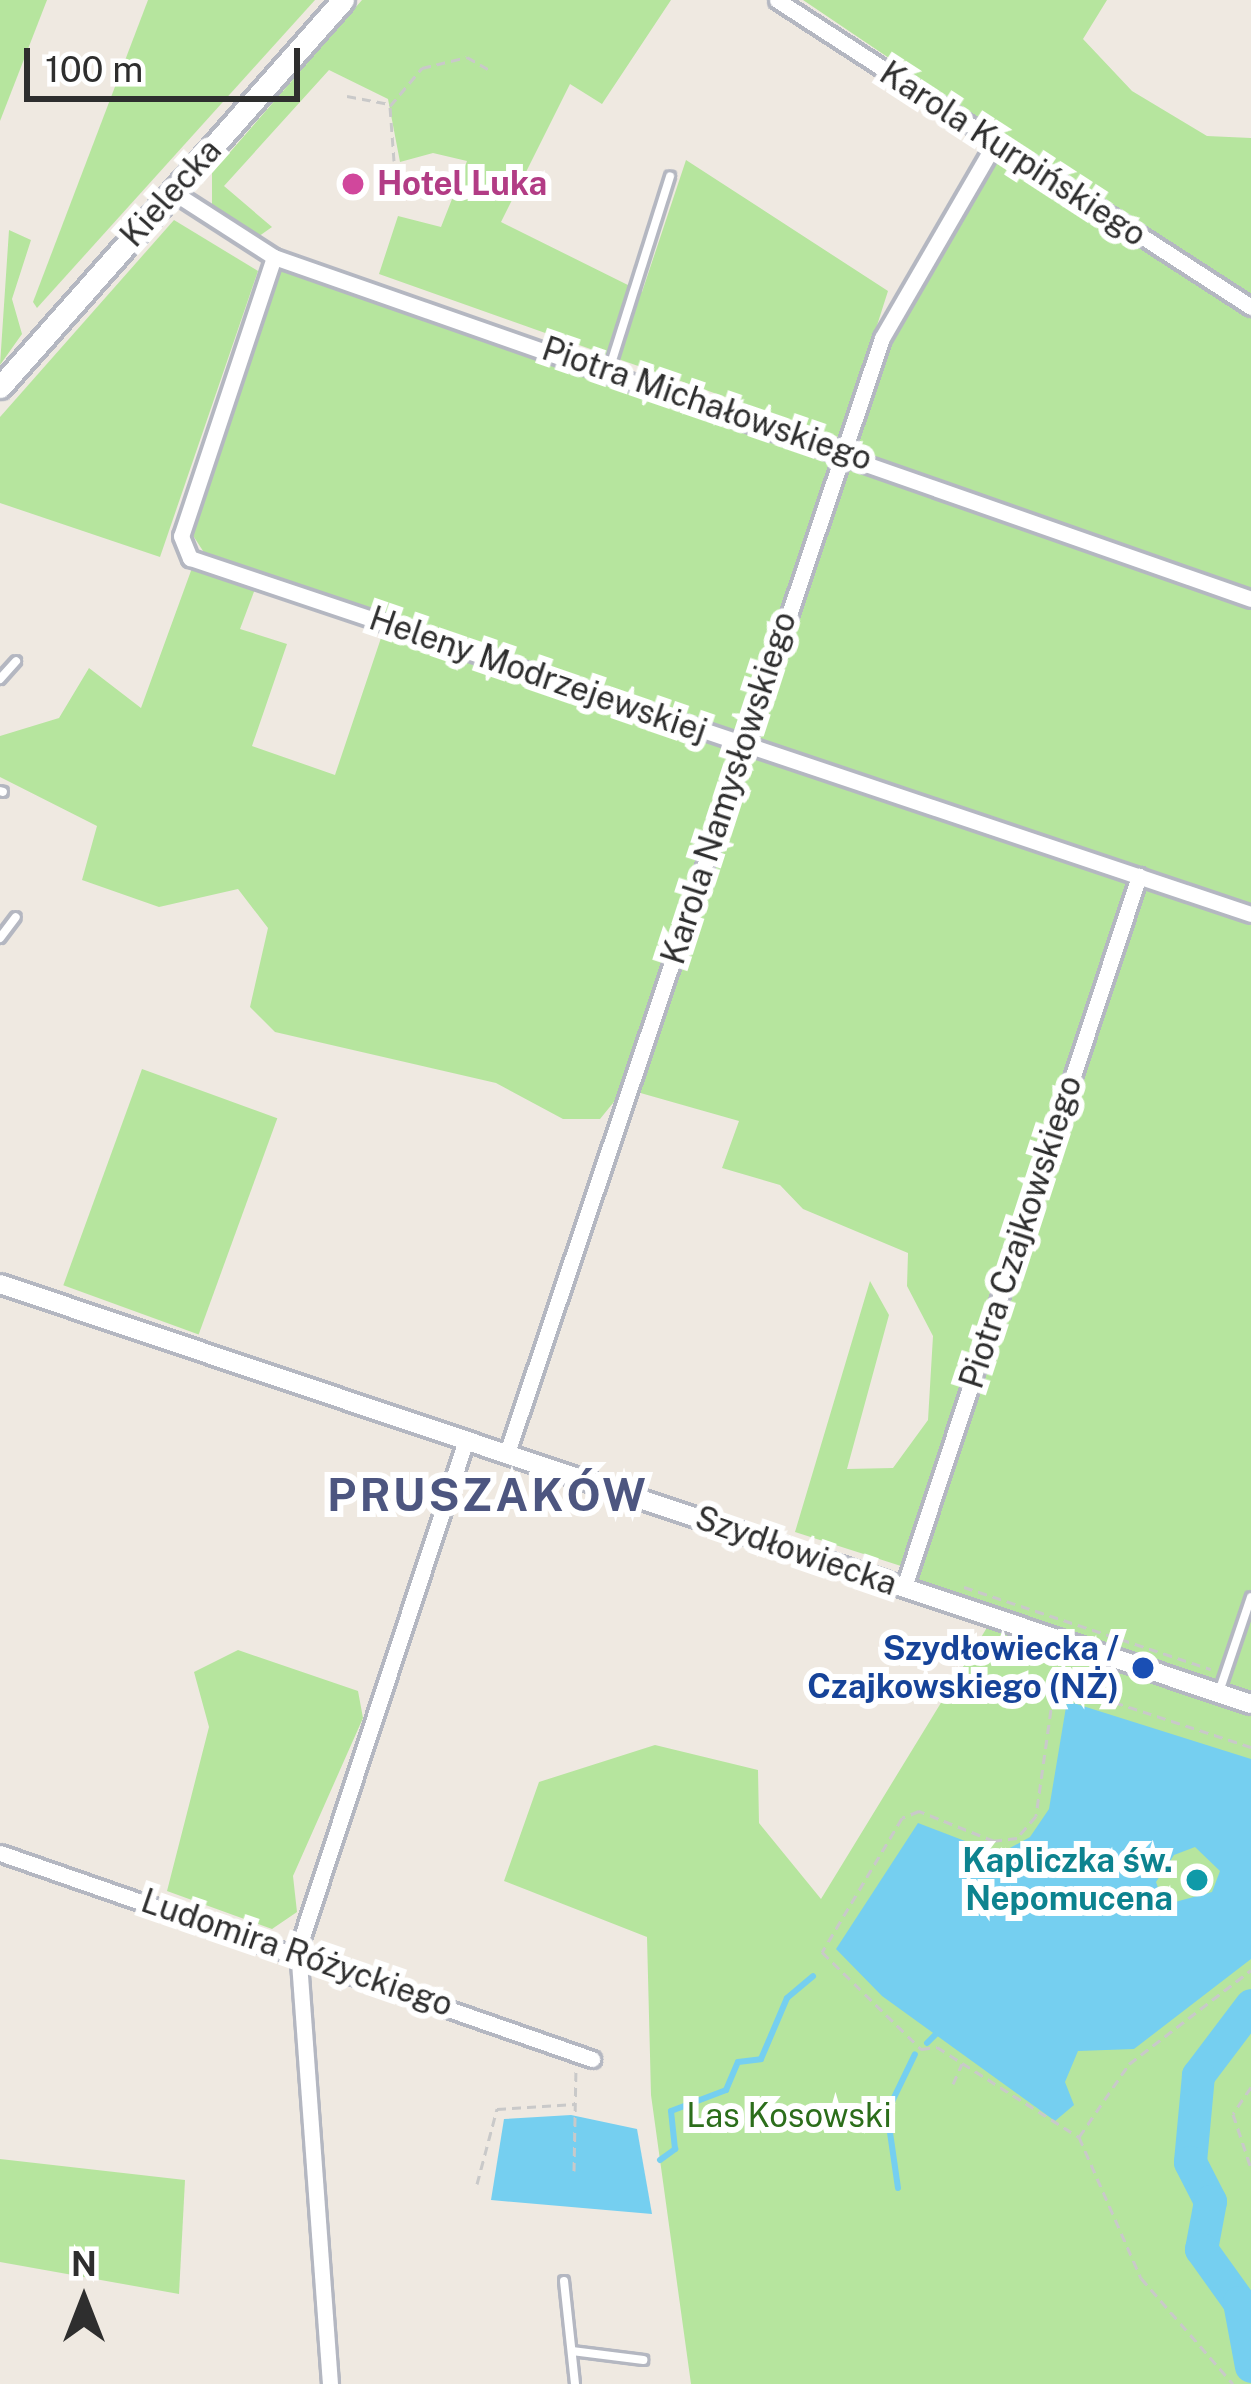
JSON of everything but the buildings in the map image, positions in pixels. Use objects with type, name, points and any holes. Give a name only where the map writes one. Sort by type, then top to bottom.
[{"type":"main road","name":"Kielecka","points":[[0,387],[343,0]]},
{"type":"street","name":"Karola Kurpińskiego","points":[[777,0],[1251,307]]},
{"type":"street","name":"Karola Namysłowskiego","points":[[507,1453],[741,743],[900,295],[995,143]]},
{"type":"street","name":"Piotra Michałowskiego","points":[[172,191],[274,257],[844,451],[1251,598]]},
{"type":"street","name":"Heleny Modrzejewskiej","points":[[274,257],[182,536],[190,558],[1251,914]]},
{"type":"street","name":"Piotra Czajkowskiego","points":[[904,1587],[1139,876]]},
{"type":"street","name":"Szydłowiecka","points":[[0,1284],[1251,1704]]},
{"type":"street","points":[[330,2384],[298,1949],[466,1440]]},
{"type":"street","name":"Ludomira Różyckiego","points":[[0,1852],[298,1949],[584,2056]]},
{"type":"lane","points":[[609,370],[670,176]]},
{"type":"lane","points":[[0,679],[16,661]]},
{"type":"lane","points":[[0,938],[16,917]]},
{"type":"lane","points":[[1218,1694],[1251,1597]]},
{"type":"lane","points":[[564,2282],[575,2384]]},
{"type":"lane","points":[[572,2351],[644,2360]]},
{"type":"path","points":[[394,161],[390,106],[427,65],[467,57],[491,71]]},
{"type":"path","points":[[347,96],[390,106]]},
{"type":"path","points":[[1233,2384],[1141,2278],[1078,2137],[937,2047],[921,2049],[822,1952],[902,1818],[919,1811],[994,1841],[1017,1838],[1036,1816],[1053,1695],[1066,1686],[1251,1747]]},
{"type":"path","points":[[1078,2137],[1129,2064],[1250,1972]]},
{"type":"path","points":[[574,2170],[574,2104],[584,2056]]},
{"type":"path","points":[[953,2084],[962,2063]]},
{"type":"path","points":[[1251,2087],[1233,2114],[1251,2168]]},
{"type":"path","points":[[477,2184],[497,2109],[574,2104]]},
{"type":"green space","points":[[0,0],[47,0],[0,121]]},
{"type":"green space","points":[[148,0],[315,0],[37,308],[33,302]]},
{"type":"green space","points":[[362,0],[671,0],[602,104],[570,84],[501,222],[642,292],[686,160],[888,291],[841,438],[379,274],[398,216],[441,227],[467,161],[433,153],[400,162],[388,99],[329,70],[224,186],[272,227],[255,239],[212,208],[212,173]]},
{"type":"green space","name":"Las Kosowski","points":[[803,0],[1107,0],[1083,39],[1132,91],[1207,136],[1251,138],[1251,2384],[691,2384],[651,2095],[647,1937],[504,1881],[539,1782],[655,1745],[758,1770],[759,1823],[821,1899],[991,1621],[907,1593],[1148,876],[759,743],[900,307],[1012,141]]},
{"type":"green space","points":[[174,220],[258,271],[160,557],[0,503],[0,417]]},
{"type":"green space","points":[[9,230],[31,240],[12,299],[22,334],[0,365]]},
{"type":"green space","points":[[278,263],[834,458],[738,731],[205,554],[192,534]]},
{"type":"green space","points":[[192,568],[255,589],[240,629],[287,644],[252,746],[335,775],[382,635],[733,748],[622,1092],[600,1119],[563,1119],[496,1083],[275,1032],[250,1007],[268,928],[238,889],[159,907],[82,880],[97,826],[0,777],[0,736],[59,718],[89,668],[141,708]]},
{"type":"green space","points":[[745,753],[1129,880],[901,1566],[795,1532],[870,1281],[889,1315],[847,1469],[893,1468],[928,1420],[933,1336],[907,1286],[908,1253],[803,1209],[780,1185],[722,1168],[739,1121],[637,1092]]},
{"type":"green space","points":[[142,1069],[277,1118],[199,1334],[63,1285]]},
{"type":"green space","points":[[238,1650],[358,1691],[363,1718],[293,1876],[297,1912],[272,1929],[167,1891],[209,1727],[194,1672]]},
{"type":"green space","points":[[0,2159],[185,2180],[179,2294],[0,2262]]},
{"type":"water","points":[[1067,1701],[1251,1759],[1251,1959],[1134,2049],[1078,2051],[1065,2082],[1074,2105],[1055,2121],[882,1996],[836,1949],[918,1823],[999,1854],[1030,1837],[1049,1809]],"holes":[[[1195,1847],[1220,1871],[1212,1892],[1164,1905],[1156,1882],[1174,1855]]]},
{"type":"water","points":[[571,2115],[637,2129],[652,2214],[491,2200],[504,2119]]},
{"type":"waterway","points":[[660,2160],[675,2149],[671,2111],[726,2090],[738,2062],[761,2059],[787,1998],[813,1976]]},
{"type":"waterway","points":[[1251,2005],[1198,2075],[1190,2162],[1210,2201],[1201,2249],[1239,2302],[1251,2366]]},
{"type":"waterway","points":[[927,2043],[937,2033]]},
{"type":"waterway","points":[[898,2188],[887,2112],[915,2054]]},
{"type":"place","name":"Hotel Luka","points":[[353,184]]},
{"type":"place","name":"Szydłowiecka / Czajkowskiego (NŻ)","points":[[1143,1668]]},
{"type":"place","name":"Kapliczka św. Nepomucena","points":[[1197,1880]]},
{"type":"district","name":"PRUSZAKÓW","points":[[488,1495]]}]
